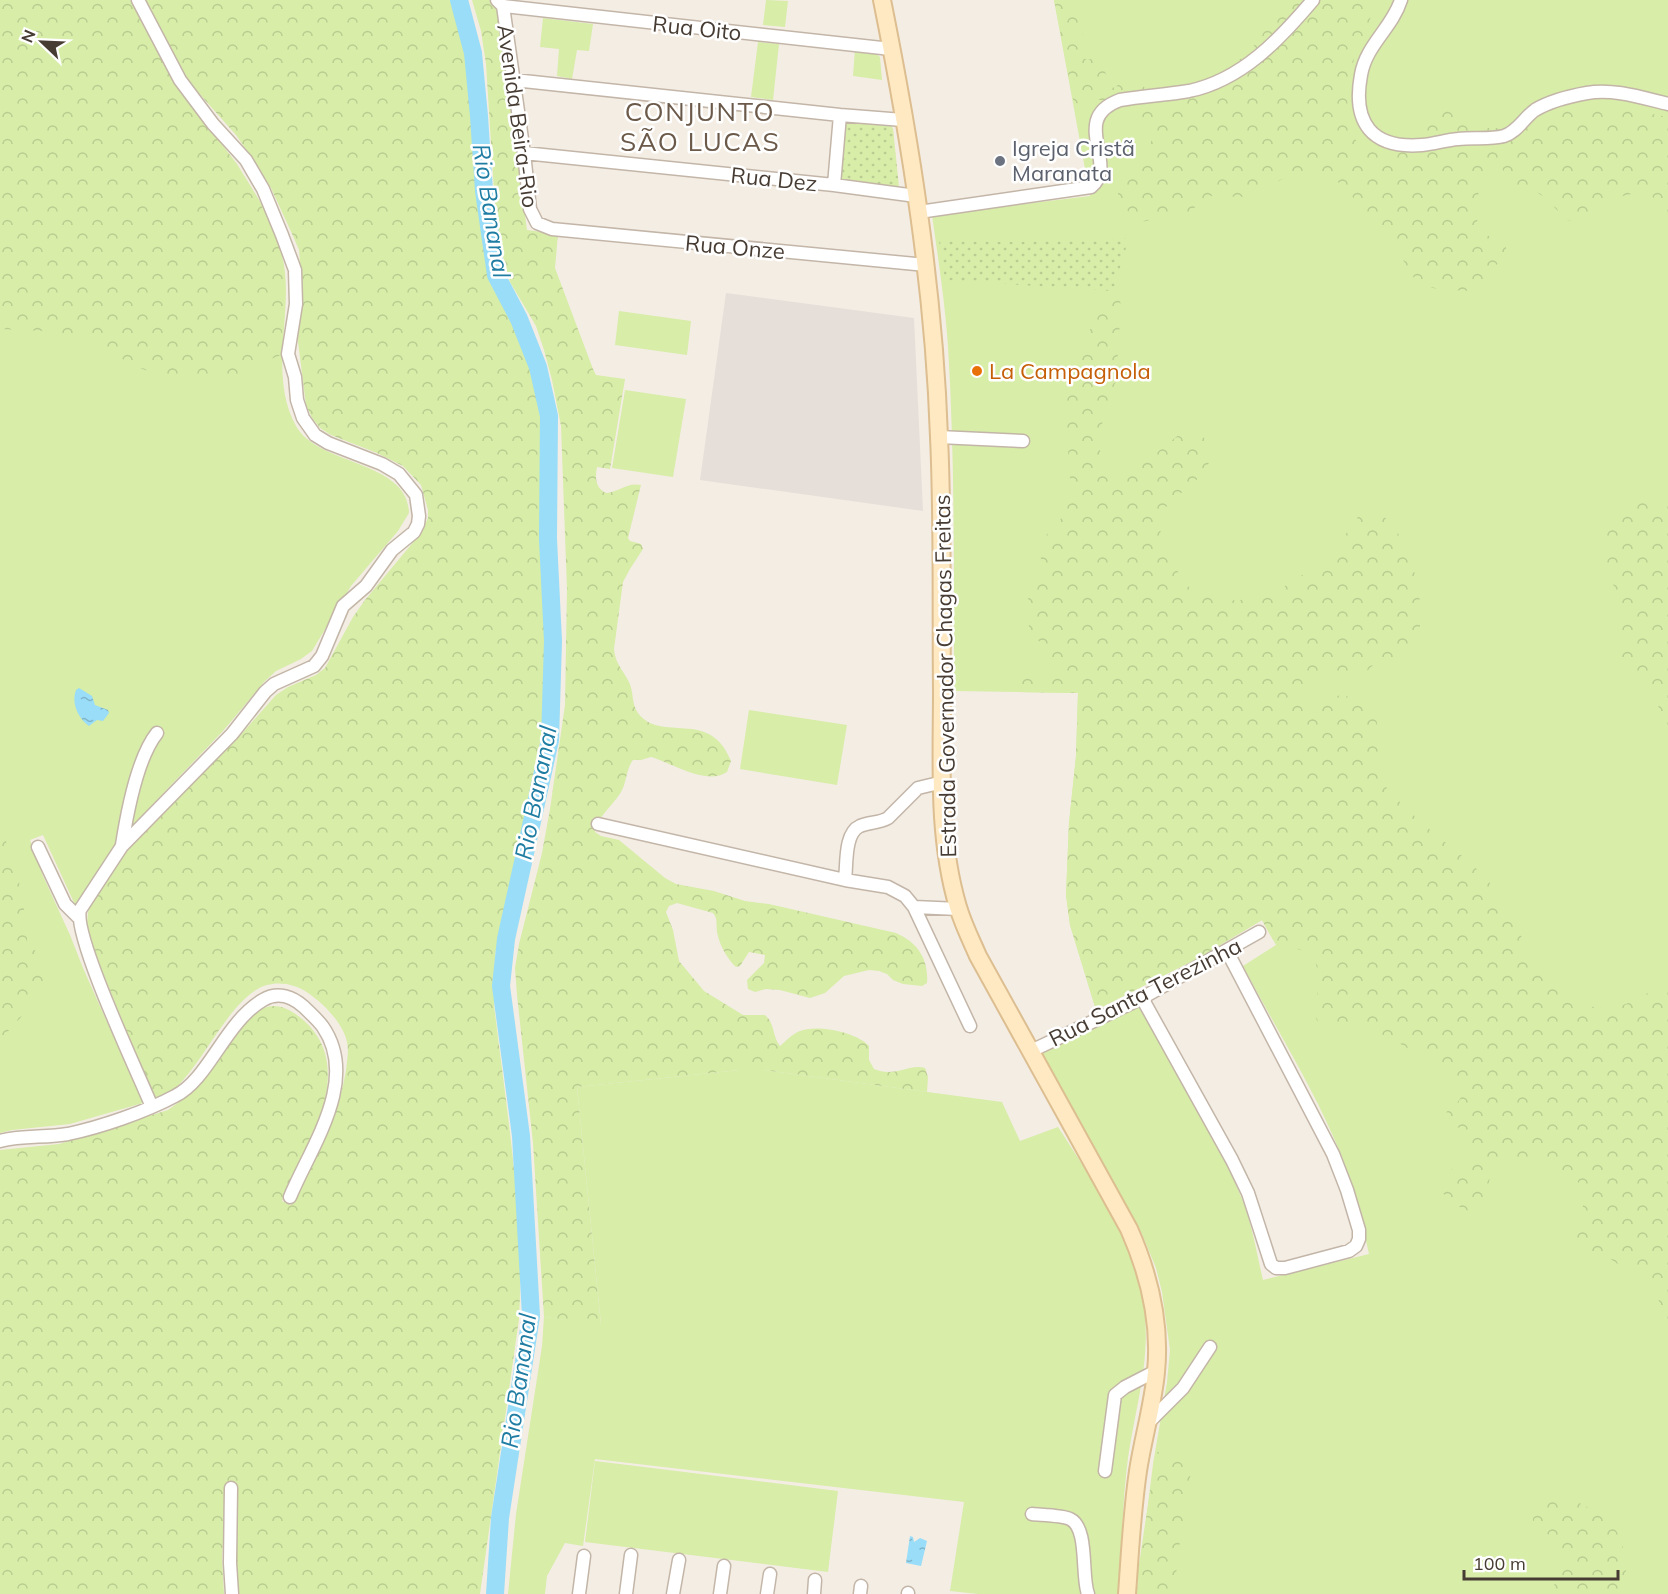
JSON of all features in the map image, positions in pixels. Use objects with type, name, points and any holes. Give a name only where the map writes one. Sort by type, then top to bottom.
[{"type":"main road","name":"Estrada Governador Chagas Freitas","points":[[882,0],[926,265],[935,365],[939,437],[943,782],[947,857],[959,909],[978,956],[1129,1229],[1139,1252],[1151,1292],[1155,1320],[1156,1371],[1136,1482],[1126,1594]]},
{"type":"street","points":[[78,916],[85,900],[122,846],[232,734],[265,692],[280,681],[315,666],[322,656],[343,606],[366,586],[392,550],[414,531],[418,525],[419,516],[416,495],[399,474],[382,464],[328,443],[315,435],[303,418],[288,354],[296,304],[295,270],[282,235],[263,189],[246,160],[213,124],[180,80],[138,0]]},
{"type":"street","name":"Rua Dez","points":[[524,153],[834,185],[917,204],[1090,187],[1098,178],[1100,169],[1095,129],[1101,111],[1110,104],[1136,97],[1189,91],[1218,81],[1250,64],[1264,53],[1313,0]]},
{"type":"street","points":[[1401,0],[1396,12],[1368,53],[1358,97],[1358,109],[1367,128],[1388,141],[1422,145],[1458,139],[1503,136],[1512,132],[1536,110],[1547,104],[1589,93],[1627,95],[1668,104]]},
{"type":"street","name":"Rua Oito","points":[[500,3],[891,49]]},
{"type":"street","name":"Avenida Beira-Rio","points":[[500,3],[514,80],[530,209],[537,224],[544,227]]},
{"type":"street","points":[[514,80],[903,120]]},
{"type":"street","points":[[834,185],[840,115]]},
{"type":"street","name":"Rua Onze","points":[[544,227],[552,230],[926,265]]},
{"type":"street","points":[[939,437],[1023,441]]},
{"type":"street","points":[[122,846],[130,802],[148,748],[157,733]]},
{"type":"street","points":[[845,880],[850,839],[855,830],[863,825],[888,818],[918,788],[943,782]]},
{"type":"street","points":[[598,824],[845,880],[888,887],[905,896],[914,907],[970,1026]]},
{"type":"street","points":[[38,847],[65,904],[78,916],[85,946],[152,1107]]},
{"type":"street","points":[[914,907],[959,909]]},
{"type":"street","name":"Rua Santa Terezinha","points":[[1031,1051],[1142,998],[1259,932]]},
{"type":"street","points":[[1142,998],[1232,1160],[1248,1193],[1271,1264],[1276,1268],[1286,1268],[1349,1251],[1356,1246],[1359,1230],[1333,1154],[1227,951]]},
{"type":"street","points":[[0,1141],[68,1134],[152,1107],[177,1096],[186,1089],[233,1027],[258,1003],[275,996],[283,996],[299,1002],[316,1018],[328,1035],[333,1047],[336,1075],[332,1101],[322,1132],[303,1166],[290,1197]]},
{"type":"street","points":[[1146,1425],[1183,1388],[1210,1347]]},
{"type":"street","points":[[1105,1471],[1115,1395],[1125,1386],[1156,1371]]},
{"type":"street","points":[[231,1488],[232,1594]]},
{"type":"street","points":[[1032,1514],[1070,1519],[1078,1527],[1083,1543],[1083,1568],[1088,1594]]},
{"type":"street","points":[[626,1594],[631,1554]]},
{"type":"street","points":[[579,1594],[584,1556]]},
{"type":"street","points":[[674,1594],[679,1560]]},
{"type":"street","points":[[720,1594],[724,1566]]},
{"type":"street","points":[[767,1594],[770,1574]]},
{"type":"street","points":[[814,1594],[815,1580]]},
{"type":"shaded area","points":[[726,293],[914,318],[923,511],[700,480]]},
{"type":"green space","points":[[0,0],[130,0],[166,71],[234,162],[261,205],[272,228],[281,252],[285,273],[283,383],[287,405],[296,426],[307,439],[323,449],[379,473],[394,483],[405,496],[409,513],[398,531],[351,586],[312,651],[276,671],[264,682],[223,731],[150,807],[76,907],[43,835],[30,840],[43,876],[143,1103],[70,1124],[0,1133]]},
{"type":"green space","points":[[0,0],[130,0],[171,78],[237,164],[260,202],[272,229],[281,252],[285,276],[281,355],[228,380],[177,380],[139,368],[84,338],[42,331],[0,329]]},
{"type":"green space","points":[[145,0],[450,0],[459,23],[468,60],[476,183],[487,270],[513,324],[541,407],[545,447],[542,508],[545,643],[542,733],[495,955],[494,1005],[517,1202],[519,1319],[480,1594],[238,1594],[235,1560],[236,1482],[228,1483],[222,1556],[224,1594],[0,1594],[0,1150],[59,1144],[168,1110],[194,1091],[252,1015],[267,1007],[278,1006],[294,1013],[315,1032],[325,1054],[328,1078],[324,1104],[316,1129],[282,1201],[291,1205],[334,1114],[346,1070],[347,1042],[332,1014],[314,997],[296,986],[268,985],[256,990],[236,1008],[177,1087],[154,1100],[90,941],[87,924],[88,912],[93,900],[139,836],[244,731],[276,695],[325,668],[353,617],[420,534],[428,518],[421,485],[403,466],[331,435],[320,428],[312,418],[306,405],[298,342],[299,250],[271,188],[236,135],[188,81],[155,24]]},
{"type":"green space","points":[[472,0],[493,0],[498,11],[527,230],[558,234],[555,268],[593,369],[596,375],[625,379],[610,469],[597,467],[596,475],[598,485],[606,493],[631,485],[641,485],[628,538],[630,541],[641,544],[643,549],[623,582],[614,649],[616,658],[631,686],[633,701],[638,713],[648,722],[659,726],[698,730],[711,735],[722,745],[731,761],[727,772],[719,776],[709,776],[689,772],[651,757],[633,760],[621,792],[601,817],[595,832],[601,836],[619,840],[665,878],[676,884],[896,933],[916,946],[924,959],[927,974],[927,983],[922,986],[903,984],[893,980],[887,974],[869,970],[844,976],[825,993],[810,998],[780,990],[766,989],[755,992],[748,989],[747,980],[764,963],[765,955],[749,952],[740,966],[736,967],[722,946],[713,913],[677,903],[669,906],[666,912],[673,930],[679,961],[704,991],[743,1015],[765,1015],[780,1046],[794,1034],[807,1029],[826,1029],[846,1033],[869,1046],[869,1060],[874,1069],[889,1072],[914,1067],[925,1068],[928,1077],[927,1092],[764,1070],[740,1070],[577,1087],[601,1325],[544,1317],[533,1143],[515,968],[542,853],[565,705],[567,589],[561,426],[552,380],[536,326],[510,282],[502,253],[496,222],[486,64],[481,31]]},
{"type":"green space","points":[[766,0],[788,1],[785,27],[763,25]]},
{"type":"green space","points":[[1054,0],[1668,0],[1668,1594],[1137,1594],[1170,1350],[1162,1292],[1156,1268],[1142,1234],[1041,1051],[1138,1004],[1195,1102],[1233,1178],[1247,1213],[1263,1280],[1369,1254],[1361,1217],[1342,1157],[1308,1084],[1243,966],[1276,945],[1262,920],[1200,957],[1096,1010],[1070,925],[1066,895],[1078,693],[954,691],[952,432],[945,313],[932,215],[1090,196]]},
{"type":"green space","points":[[1054,0],[1073,0],[1082,21],[1081,42],[1086,49],[1084,58],[1087,60],[1098,57],[1103,60],[1108,86],[1115,88],[1126,78],[1136,80],[1162,110],[1168,105],[1193,98],[1239,60],[1252,48],[1288,0],[1376,0],[1355,56],[1349,86],[1348,121],[1350,131],[1358,142],[1369,148],[1380,150],[1393,147],[1413,136],[1435,108],[1441,107],[1454,108],[1467,123],[1484,128],[1530,123],[1569,108],[1619,108],[1668,117],[1668,219],[1652,196],[1639,192],[1608,200],[1587,220],[1574,222],[1565,219],[1547,199],[1535,191],[1522,191],[1515,188],[1501,167],[1492,164],[1482,172],[1479,183],[1477,226],[1479,232],[1506,243],[1506,253],[1480,285],[1466,291],[1424,286],[1414,278],[1385,230],[1335,179],[1312,174],[1293,173],[1254,195],[1208,196],[1186,215],[1175,219],[1157,218],[1142,222],[1123,206],[1118,197],[1118,185],[1144,158],[1154,135],[1119,91],[1116,97],[1110,100],[1089,100],[1074,104]]},
{"type":"green space","points":[[543,18],[593,24],[589,51],[577,50],[572,79],[557,76],[559,49],[540,47]]},
{"type":"green space","points":[[758,42],[779,44],[773,100],[751,97]]},
{"type":"green space","points":[[855,49],[875,53],[880,57],[882,80],[853,76]]},
{"type":"green space","points":[[843,120],[890,125],[893,128],[899,187],[838,180]]},
{"type":"green space","points":[[1129,238],[1113,291],[945,280],[939,241],[1016,242]]},
{"type":"green space","points":[[1114,295],[1120,300],[1121,307],[1116,381],[1107,402],[1099,437],[1101,461],[1108,468],[1117,471],[1136,469],[1185,430],[1195,431],[1203,436],[1210,452],[1205,471],[1167,506],[1161,519],[1163,541],[1181,577],[1190,588],[1223,600],[1249,599],[1266,595],[1307,572],[1340,542],[1364,510],[1380,514],[1394,528],[1406,549],[1415,575],[1420,602],[1420,628],[1413,648],[1400,660],[1377,661],[1362,676],[1324,678],[1316,681],[1308,685],[1300,702],[1306,705],[1341,695],[1367,701],[1377,720],[1378,763],[1384,784],[1414,816],[1481,873],[1507,909],[1529,951],[1542,970],[1556,987],[1573,1000],[1604,1008],[1624,1005],[1652,990],[1668,978],[1668,1332],[1655,1291],[1612,1260],[1598,1256],[1581,1258],[1576,1252],[1573,1237],[1586,1195],[1584,1189],[1573,1178],[1536,1163],[1502,1162],[1491,1175],[1482,1212],[1477,1213],[1461,1208],[1445,1196],[1438,1180],[1441,1171],[1458,1169],[1465,1165],[1472,1148],[1471,1136],[1467,1131],[1462,1128],[1448,1128],[1444,1123],[1443,1119],[1447,1111],[1461,1097],[1455,1087],[1417,1054],[1373,1030],[1356,1025],[1332,1028],[1322,1026],[1315,1014],[1318,986],[1315,958],[1273,940],[1262,920],[1200,957],[1096,1010],[1070,925],[1066,895],[1078,693],[1014,692],[1019,681],[1024,678],[1053,680],[1059,672],[1055,661],[1029,629],[1028,591],[1040,581],[1042,545],[1047,534],[1064,513],[1069,498],[1070,475],[1065,406],[1071,374],[1083,343],[1099,312],[1107,300]]},
{"type":"green space","points":[[619,311],[691,321],[687,355],[615,345]]},
{"type":"green space","points":[[625,390],[686,399],[673,477],[612,468]]},
{"type":"green space","points":[[1668,492],[1668,742],[1659,708],[1651,690],[1626,666],[1619,654],[1619,609],[1604,540],[1608,522],[1619,511]]},
{"type":"green space","points":[[749,710],[847,725],[837,785],[740,769]]},
{"type":"green space","points":[[0,827],[16,865],[27,926],[27,940],[46,965],[47,972],[22,1016],[0,1040]]},
{"type":"green space","points":[[740,1070],[764,1070],[1002,1102],[1020,1141],[1058,1127],[1103,1198],[1123,1236],[1131,1255],[1143,1299],[1146,1345],[1126,1475],[1119,1594],[978,1594],[950,1591],[964,1502],[595,1459],[583,1546],[565,1543],[547,1576],[545,1594],[508,1594],[516,1514],[542,1346],[544,1317],[601,1324],[577,1087]]},
{"type":"green space","points":[[1156,1451],[1168,1457],[1184,1458],[1188,1461],[1191,1471],[1177,1562],[1175,1594],[1137,1594],[1138,1571]]},
{"type":"green space","points":[[595,1461],[838,1491],[828,1572],[585,1542]]},
{"type":"green space","points":[[1548,1494],[1570,1498],[1601,1514],[1610,1522],[1620,1538],[1625,1556],[1624,1594],[1550,1594],[1559,1568],[1559,1548],[1554,1539],[1533,1523],[1536,1506]]},
{"type":"water","points":[[79,688],[92,696],[95,705],[108,710],[109,713],[103,721],[97,720],[89,726],[82,719],[74,700],[76,690]]},
{"type":"water","points":[[910,1536],[913,1537],[914,1542],[920,1538],[927,1541],[921,1566],[906,1563]]},
{"type":"waterway","name":"Rio Bananal","points":[[459,0],[473,53],[484,191],[496,275],[519,319],[538,367],[549,416],[548,539],[553,641],[550,740],[506,939],[501,986],[521,1136],[531,1316],[500,1518],[495,1594]]},
{"type":"place","name":"Igreja Cristã Maranata","points":[[1000,161]]},
{"type":"place","name":"La Campagnola","points":[[977,371]]},
{"type":"district","name":"CONJUNTO SÃO LUCAS","points":[[700,127]]}]
